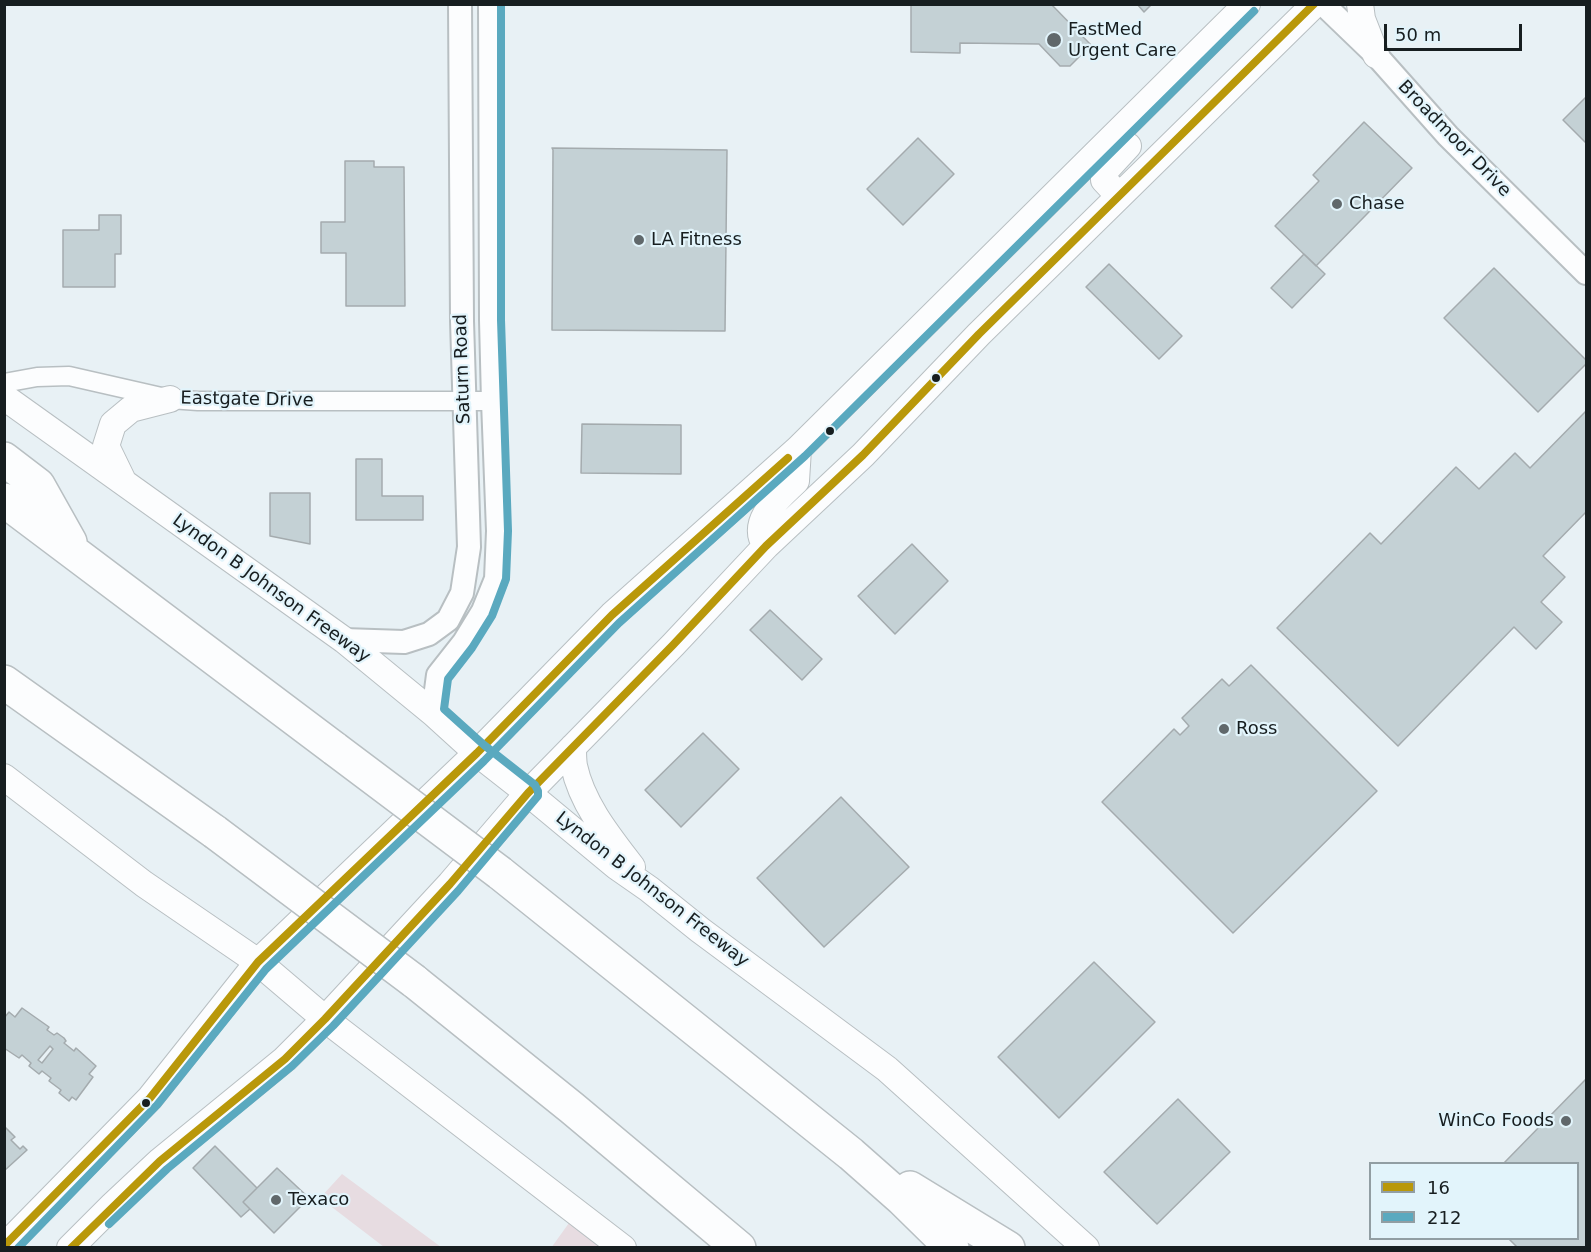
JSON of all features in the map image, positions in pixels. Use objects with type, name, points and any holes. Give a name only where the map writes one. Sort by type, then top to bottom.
[{"type":"highway","points":[[4,459],[38,486],[75,551]]},
{"type":"highway","points":[[4,500],[75,551],[500,873],[851,1154],[902,1199],[952,1248]]},
{"type":"highway","points":[[4,682],[215,832],[414,981],[572,1108],[738,1248]]},
{"type":"highway","points":[[851,1154],[1008,1248]]},
{"type":"main road","points":[[4,1247],[150,1098],[258,962],[477,753],[612,615],[798,449],[1247,4]]},
{"type":"main road","points":[[70,1248],[160,1161],[285,1059],[450,884],[528,793],[766,546],[863,455],[965,349],[1315,4]]},
{"type":"main road","points":[[1360,4],[1362,19],[1376,55]]},
{"type":"main road","points":[[1119,196],[1104,180],[1104,172],[1137,137],[1145,105]]},
{"type":"main road","name":"Lyndon B Johnson Freeway","points":[[4,397],[344,640],[433,713],[477,753],[616,866],[887,1069],[1086,1248]]},
{"type":"main road","points":[[124,482],[106,446],[114,424],[131,410],[170,399]]},
{"type":"main road","points":[[766,546],[760,534],[761,522],[773,504],[796,481],[798,449]]},
{"type":"main road","points":[[573,747],[574,765],[587,800],[607,833],[649,889]]},
{"type":"main road","points":[[4,777],[144,884],[258,962],[325,1018],[623,1248]]},
{"type":"street","name":"Saturn Road","points":[[344,640],[404,642],[429,634],[448,620],[462,593],[469,547],[462,321],[460,4]]},
{"type":"street","name":"Saturn Road","points":[[433,713],[438,675],[464,642],[483,611],[496,579],[498,531],[492,401],[490,4]]},
{"type":"street","name":"Broadmoor Drive","points":[[1323,4],[1376,55],[1448,136],[1587,273]]},
{"type":"street","points":[[461,120],[490,120]]},
{"type":"street","name":"Eastgate Drive","points":[[4,383],[37,377],[69,376],[170,399],[198,401],[492,401]]},
{"type":"shaded area","points":[[342,1174],[441,1247],[384,1247],[320,1198]]},
{"type":"shaded area","points":[[569,1223],[614,1241],[623,1248],[551,1248]]},
{"type":"building","points":[[911,4],[1051,4],[1091,45],[1070,66],[1060,66],[1039,44],[960,43],[960,53],[911,52]]},
{"type":"building","points":[[1137,4],[1152,4],[1144,12]]},
{"type":"building","points":[[1586,97],[1586,143],[1563,120]]},
{"type":"building","name":"Chase","points":[[1364,122],[1412,168],[1316,266],[1275,226],[1319,181],[1313,175]]},
{"type":"building","points":[[918,138],[954,174],[903,225],[867,189]]},
{"type":"building","name":"LA Fitness","points":[[552,148],[727,150],[725,331],[552,330]]},
{"type":"building","points":[[345,161],[374,161],[374,167],[404,167],[405,306],[346,306],[346,253],[321,253],[321,222],[345,222]]},
{"type":"building","points":[[99,215],[121,215],[121,254],[115,254],[115,287],[63,287],[63,230],[99,230]]},
{"type":"building","points":[[1304,254],[1325,274],[1292,308],[1271,288]]},
{"type":"building","points":[[1109,264],[1182,336],[1159,359],[1086,287]]},
{"type":"building","points":[[1494,268],[1586,360],[1586,364],[1538,412],[1444,318]]},
{"type":"building","points":[[1586,411],[1586,512],[1543,556],[1565,577],[1541,602],[1562,622],[1536,649],[1514,627],[1398,746],[1277,628],[1370,533],[1381,544],[1456,467],[1479,489],[1515,453],[1530,468]]},
{"type":"building","points":[[582,424],[681,425],[681,474],[581,473]]},
{"type":"building","points":[[356,459],[382,459],[382,496],[423,496],[423,520],[356,520]]},
{"type":"building","points":[[270,493],[310,493],[310,544],[270,536]]},
{"type":"building","points":[[912,544],[948,581],[895,634],[858,596]]},
{"type":"building","points":[[770,610],[822,659],[802,680],[750,630]]},
{"type":"building","points":[[1251,665],[1377,791],[1233,933],[1102,802],[1174,729],[1180,735],[1189,726],[1182,718],[1222,679],[1229,686]]},
{"type":"building","points":[[703,733],[739,769],[681,827],[645,790]]},
{"type":"building","points":[[841,797],[909,867],[824,947],[757,878]]},
{"type":"building","points":[[1094,962],[1155,1022],[1059,1118],[998,1057]]},
{"type":"building","points":[[22,1008],[49,1027],[47,1030],[54,1035],[57,1033],[64,1038],[66,1041],[64,1043],[74,1051],[76,1048],[96,1066],[89,1074],[93,1077],[76,1100],[72,1097],[69,1101],[59,1093],[61,1090],[49,1081],[51,1078],[42,1071],[39,1074],[29,1066],[31,1063],[22,1055],[19,1058],[4,1048],[4,1018],[9,1012],[15,1017]],"holes":[[[50,1046],[53,1049],[42,1063],[38,1060]]]},
{"type":"building","name":"WinCo Foods","points":[[1586,1079],[1586,1248],[1518,1248],[1510,1240],[1579,1240],[1579,1162],[1505,1162]]},
{"type":"building","points":[[1178,1099],[1230,1152],[1157,1224],[1104,1172]]},
{"type":"building","points":[[4,1126],[15,1137],[11,1140],[20,1149],[23,1146],[27,1150],[4,1171]]},
{"type":"building","name":"Texaco","points":[[215,1146],[257,1188],[243,1202],[250,1209],[241,1217],[193,1168]]},
{"type":"building","name":"Texaco","points":[[277,1168],[309,1198],[274,1233],[243,1202]]},
{"type":"transit line","name":"212","points":[[109,1224],[167,1169],[292,1066],[333,1026],[458,891],[538,796],[535,785],[484,745],[444,709],[448,679],[472,648],[492,616],[506,579],[508,531],[501,320],[501,4]]},
{"type":"transit line","name":"16","points":[[71,1248],[160,1161],[285,1059],[325,1019],[450,884],[528,793],[766,546],[863,455],[979,334],[1314,4]]},
{"type":"transit line","name":"212","points":[[18,1248],[157,1105],[266,969],[484,761],[619,623],[805,456],[1254,11]]},
{"type":"transit line","name":"16","points":[[4,1246],[150,1098],[258,962],[477,753],[612,615],[788,458]]},
{"type":"place","name":"FastMed Urgent Care","points":[[1054,40]]},
{"type":"place","name":"Chase","points":[[1337,204]]},
{"type":"place","name":"LA Fitness","points":[[639,240]]},
{"type":"place","name":"Ross","points":[[1224,729]]},
{"type":"place","name":"WinCo Foods","points":[[1566,1121]]},
{"type":"place","name":"Texaco","points":[[276,1200]]}]
